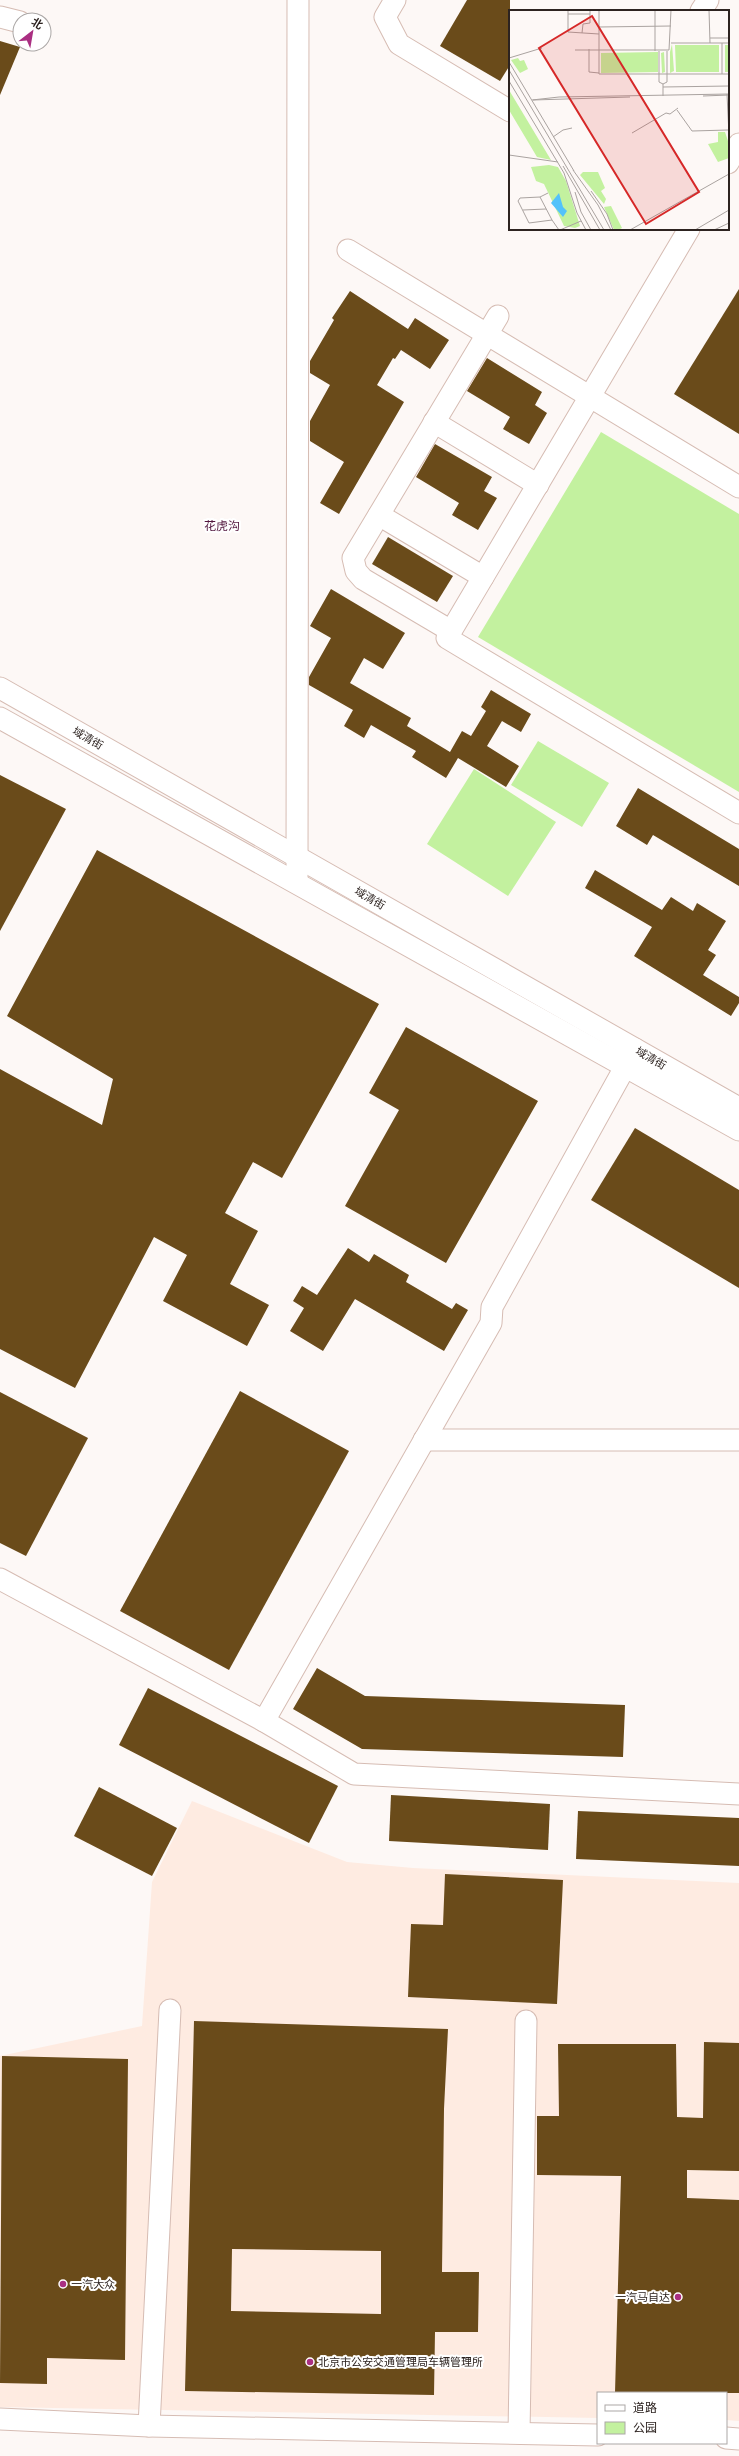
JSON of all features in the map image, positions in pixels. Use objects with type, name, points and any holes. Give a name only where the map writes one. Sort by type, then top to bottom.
[{"type":"street","points":[[297,882],[298,0]]},
{"type":"street","points":[[395,0],[385,17],[399,44],[509,110]]},
{"type":"street","points":[[702,10],[708,0]]},
{"type":"street","points":[[0,17],[12,20]]},
{"type":"street","points":[[688,230],[448,638],[739,813]]},
{"type":"street","points":[[348,250],[739,487]]},
{"type":"street","points":[[452,631],[363,579],[356,571],[353,558],[498,316]]},
{"type":"street","points":[[434,422],[538,485]]},
{"type":"street","points":[[379,515],[483,577]]},
{"type":"street","name":"域清街","points":[[0,688],[297,857],[630,1058],[739,1130]]},
{"type":"street","name":"域清街","points":[[0,718],[297,882],[630,1058],[739,1108]]},
{"type":"street","points":[[264,1721],[491,1323],[492,1307],[630,1058]]},
{"type":"street","points":[[424,1440],[739,1440]]},
{"type":"street","points":[[0,1579],[264,1721],[354,1774],[739,1794]]},
{"type":"street","points":[[149,2426],[170,2010]]},
{"type":"street","points":[[518,2433],[526,2021]]},
{"type":"street","points":[[0,2419],[149,2426],[597,2435]]},
{"type":"street","points":[[727,2438],[739,2439]]},
{"type":"shaded area","points":[[192,1801],[347,1862],[413,1868],[739,1883],[739,2421],[727,2420],[727,2392],[597,2392],[597,2418],[0,2407],[0,2056],[142,2026],[152,1882]]},
{"type":"green space","points":[[601,432],[739,514],[739,792],[478,637]]},
{"type":"green space","points":[[538,741],[609,783],[582,827],[511,785]]},
{"type":"green space","points":[[474,769],[556,822],[508,896],[427,844]]},
{"type":"building","points":[[467,0],[510,0],[509,67],[500,81],[440,46]]},
{"type":"building","points":[[0,41],[12,45],[12,52],[18,52],[0,95]]},
{"type":"building","points":[[739,289],[739,434],[674,394]]},
{"type":"building","points":[[350,291],[408,329],[415,318],[449,340],[430,369],[401,350],[395,359],[393,358],[377,385],[404,402],[339,514],[320,503],[344,462],[310,441],[310,421],[330,385],[310,373],[310,361],[334,320],[332,318]]},
{"type":"building","points":[[487,358],[542,392],[535,405],[547,413],[529,444],[503,429],[510,417],[467,391]]},
{"type":"building","points":[[435,444],[492,477],[484,491],[497,498],[478,530],[452,515],[459,503],[416,477]]},
{"type":"building","points":[[388,537],[453,576],[437,602],[372,564]]},
{"type":"building","points":[[331,589],[405,633],[383,669],[364,658],[350,683],[411,718],[407,726],[450,752],[462,731],[471,736],[486,711],[481,707],[491,690],[531,714],[521,732],[502,721],[487,746],[519,766],[506,787],[458,758],[446,778],[412,757],[416,751],[371,725],[364,738],[344,726],[353,710],[309,685],[309,677],[331,638],[310,626]]},
{"type":"building","points":[[0,775],[66,809],[0,931]]},
{"type":"building","points":[[638,788],[739,849],[739,886],[653,835],[647,845],[616,826]]},
{"type":"building","points":[[97,850],[379,1004],[282,1178],[253,1162],[225,1213],[258,1231],[230,1284],[269,1305],[247,1346],[163,1301],[187,1255],[154,1237],[75,1388],[0,1349],[0,1069],[102,1125],[113,1079],[7,1016]]},
{"type":"building","points":[[595,870],[662,910],[671,897],[693,911],[697,903],[726,921],[708,950],[716,955],[703,975],[739,997],[739,1003],[731,1016],[634,956],[652,927],[585,888]]},
{"type":"building","points":[[406,1027],[538,1101],[446,1263],[345,1206],[399,1110],[369,1093]]},
{"type":"building","points":[[635,1128],[739,1190],[739,1288],[591,1200]]},
{"type":"building","points":[[348,1248],[369,1262],[374,1254],[409,1275],[406,1282],[452,1309],[456,1303],[468,1310],[444,1351],[355,1299],[323,1351],[290,1331],[304,1308],[293,1301],[302,1286],[317,1295]]},
{"type":"building","points":[[240,1391],[349,1451],[229,1670],[120,1611]]},
{"type":"building","points":[[0,1392],[88,1438],[26,1556],[0,1543]]},
{"type":"building","points":[[317,1668],[365,1696],[625,1705],[623,1757],[362,1749],[293,1709]]},
{"type":"building","points":[[148,1688],[338,1786],[309,1843],[119,1745]]},
{"type":"building","points":[[99,1787],[177,1828],[152,1876],[74,1836]]},
{"type":"building","points":[[391,1795],[550,1804],[548,1850],[389,1841]]},
{"type":"building","points":[[578,1811],[739,1818],[739,1866],[576,1859]]},
{"type":"building","points":[[445,1874],[563,1880],[557,2004],[408,1997],[411,1924],[443,1925]]},
{"type":"building","points":[[194,2021],[448,2029],[444,2109],[442,2272],[479,2272],[478,2332],[435,2332],[434,2395],[185,2391]],"holes":[[[232,2249],[381,2251],[381,2314],[231,2311]]]},
{"type":"building","points":[[704,2042],[739,2043],[739,2171],[687,2170],[687,2198],[739,2200],[739,2393],[615,2392],[621,2176],[537,2175],[537,2116],[559,2116],[558,2044],[676,2044],[677,2117],[703,2118]]},
{"type":"building","name":"一汽大众","points":[[2,2056],[128,2059],[125,2360],[47,2358],[47,2384],[0,2383]]},
{"type":"place","name":"一汽大众","points":[[63,2284]]},
{"type":"place","name":"一汽马自达","points":[[678,2297]]},
{"type":"place","name":"北京市公安交通管理局车辆管理所","points":[[310,2362]]},
{"type":"district","name":"花虎沟","points":[[222,526]]}]
